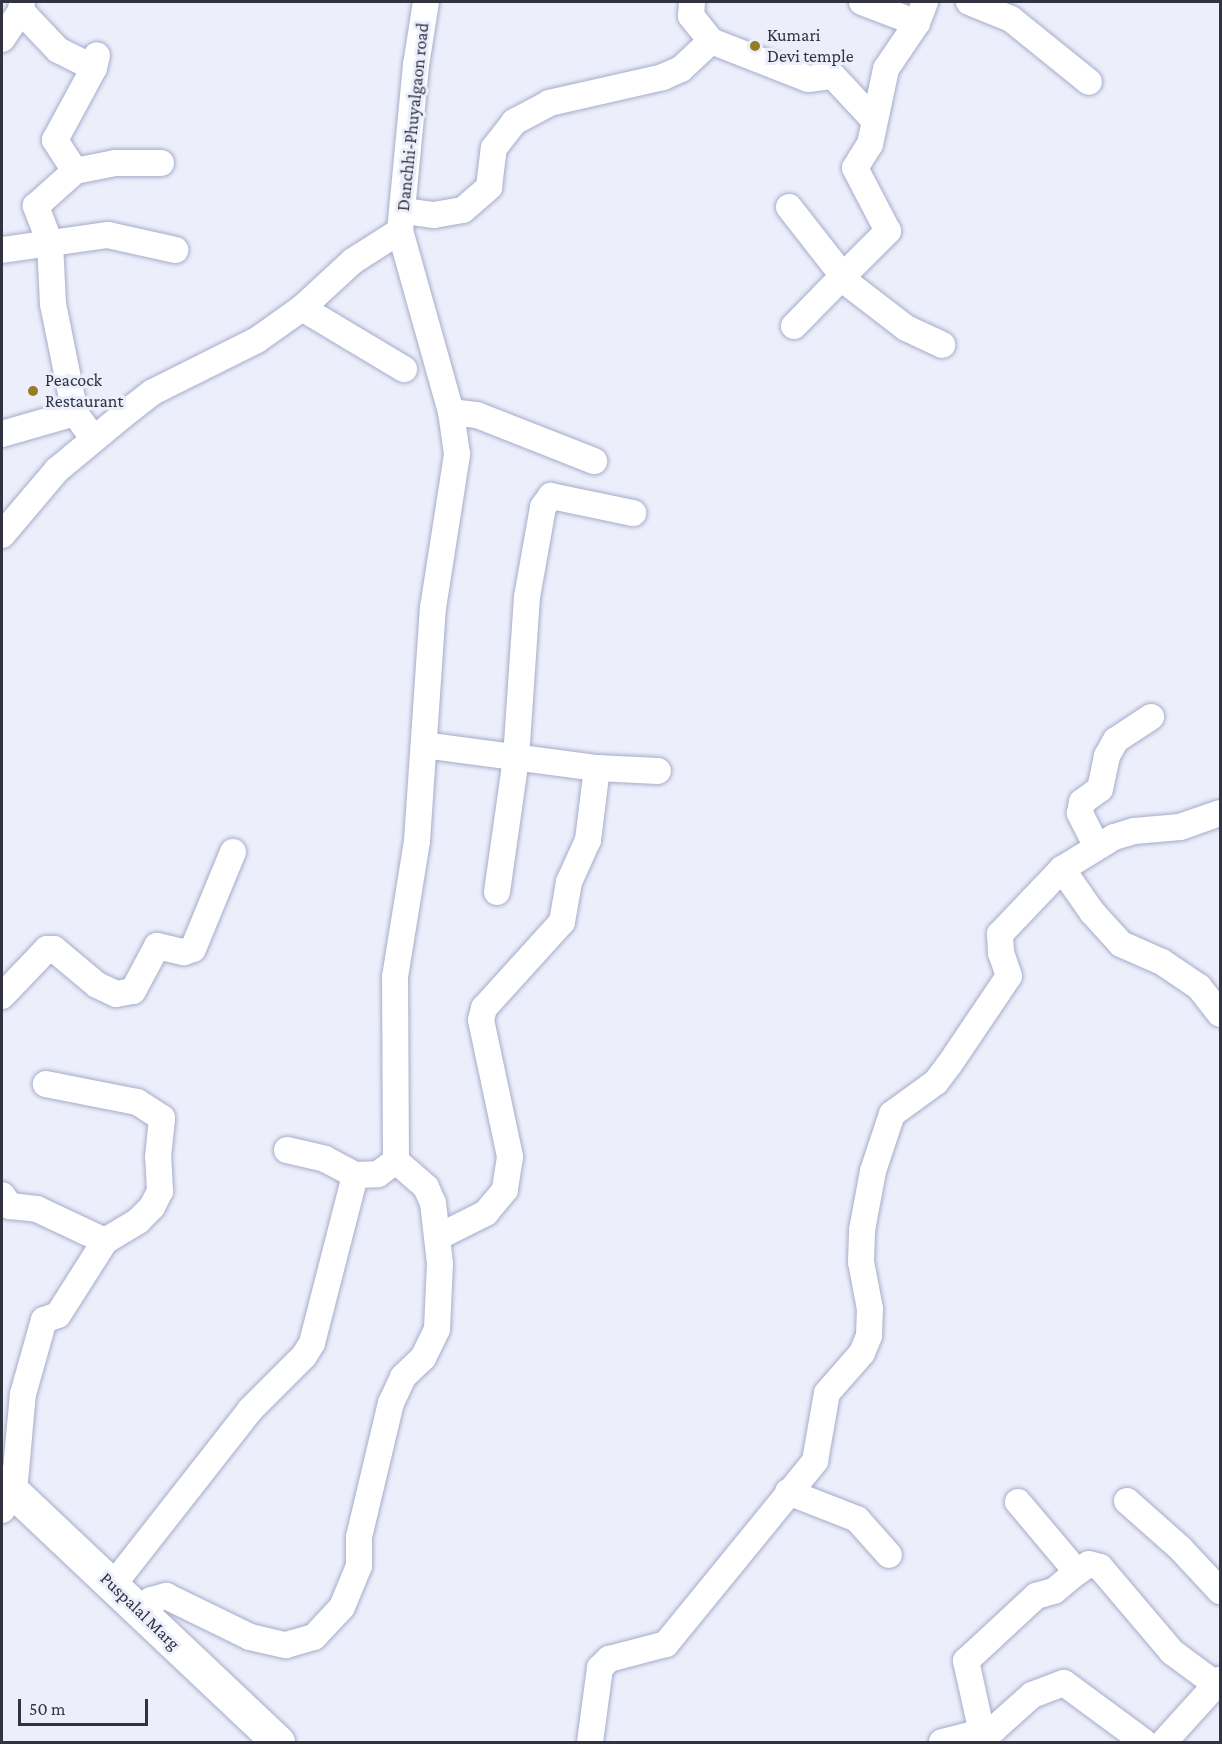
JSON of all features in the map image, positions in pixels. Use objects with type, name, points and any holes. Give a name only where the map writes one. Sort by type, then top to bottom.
[{"type":"main road","name":"Puspalal Marg","points":[[6,1494],[113,1585],[278,1743]]},
{"type":"street","name":"Danchhi-Phuyalgaon road","points":[[2,535],[57,470],[93,438],[153,392],[257,340],[302,308],[353,261],[402,221],[416,65],[426,2]]},
{"type":"street","points":[[692,2],[692,16],[711,42],[808,79],[833,76],[873,119]]},
{"type":"street","points":[[794,326],[888,231],[855,168],[870,144],[873,119],[886,69],[921,12],[862,2]]},
{"type":"street","points":[[969,2],[1015,10],[1089,82]]},
{"type":"street","points":[[2,39],[21,6],[58,50],[96,62],[55,140],[75,171]]},
{"type":"street","points":[[141,1612],[151,1600],[166,1596],[250,1637],[286,1645],[314,1637],[342,1607],[359,1566],[359,1538],[379,1467],[391,1403],[402,1377],[423,1358],[437,1329],[438,1238],[433,1203],[426,1186],[396,1161],[395,977],[417,841],[433,608],[457,454],[451,412],[402,221],[463,210],[489,187],[494,148],[514,122],[549,104],[663,77],[681,69],[711,42]]},
{"type":"street","points":[[93,438],[75,413],[53,304],[50,243],[36,202],[75,171],[115,163],[161,163]]},
{"type":"street","points":[[789,207],[842,277],[906,328],[942,345]]},
{"type":"street","points":[[2,250],[108,235],[176,250]]},
{"type":"street","points":[[302,308],[404,369]]},
{"type":"street","points":[[451,412],[477,415],[594,461]]},
{"type":"street","points":[[2,434],[75,413]]},
{"type":"street","points":[[497,892],[516,758],[527,597],[543,507],[551,496],[633,513]]},
{"type":"street","points":[[1096,845],[1080,813],[1082,802],[1100,789],[1107,756],[1116,740],[1151,717]]},
{"type":"street","points":[[424,745],[597,768],[658,771]]},
{"type":"street","points":[[438,1238],[486,1213],[505,1190],[510,1157],[481,1020],[484,1008],[562,922],[569,882],[588,840],[597,768]]},
{"type":"street","points":[[590,1743],[600,1668],[609,1659],[666,1644],[815,1461],[827,1393],[861,1353],[869,1336],[870,1309],[861,1262],[862,1230],[873,1171],[892,1114],[936,1082],[1009,976],[1001,953],[1000,934],[1062,869],[1096,845],[1134,831],[1180,827],[1221,813]]},
{"type":"street","points":[[2,996],[47,949],[54,949],[97,985],[116,994],[133,991],[157,946],[184,952],[193,949],[233,852]]},
{"type":"street","points":[[1062,869],[1092,912],[1121,944],[1162,962],[1199,987],[1221,1014]]},
{"type":"street","points":[[6,1494],[31,1353],[44,1320],[58,1315],[105,1241],[138,1221],[152,1208],[160,1191],[158,1157],[162,1118],[137,1102],[46,1084]]},
{"type":"street","points":[[287,1150],[325,1159],[355,1175],[378,1174],[396,1161]]},
{"type":"street","points":[[113,1585],[250,1410],[304,1356],[312,1343],[355,1175]]},
{"type":"street","points":[[2,1195],[10,1206],[37,1209],[105,1241]]},
{"type":"street","points":[[788,1492],[857,1520],[890,1555]]},
{"type":"street","points":[[1127,1501],[1180,1548],[1221,1592]]},
{"type":"street","points":[[1018,1502],[1077,1572]]},
{"type":"street","points":[[981,1733],[966,1660],[1036,1596],[1054,1591],[1089,1564],[1100,1567],[1172,1652],[1217,1682],[1164,1743]]},
{"type":"street","points":[[942,1743],[994,1729],[1032,1695],[1064,1683],[1144,1743]]},
{"type":"place","name":"Kumari Devi temple","points":[[755,46]]},
{"type":"place","name":"Peacock Restaurant","points":[[33,391]]}]
